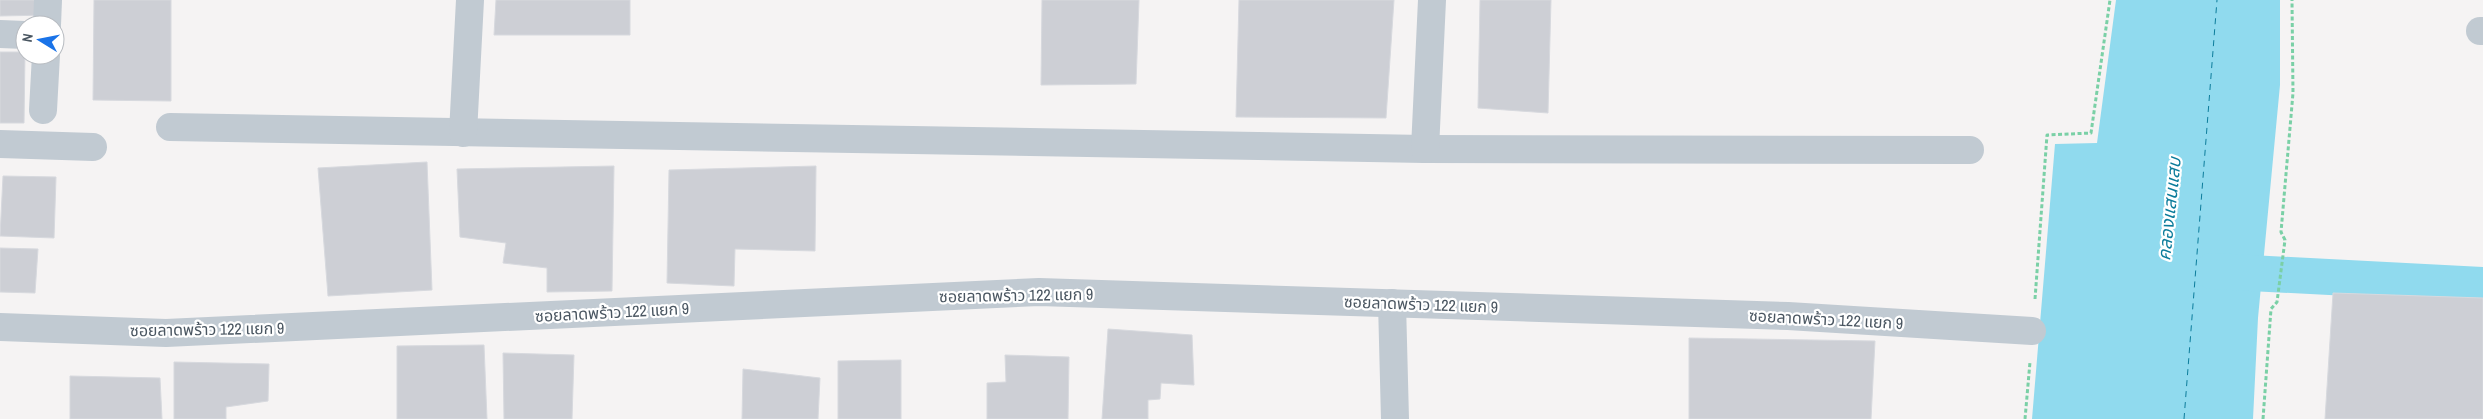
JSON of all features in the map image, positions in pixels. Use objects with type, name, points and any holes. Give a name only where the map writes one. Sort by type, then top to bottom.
[{"type":"street","points":[[48,0],[48,15]]},
{"type":"street","points":[[463,133],[470,0]]},
{"type":"street","points":[[1425,149],[1432,0]]},
{"type":"street","points":[[0,34],[15,35]]},
{"type":"street","points":[[43,110],[45,65]]},
{"type":"street","points":[[170,128],[1425,149],[1970,150]]},
{"type":"street","points":[[0,144],[93,147]]},
{"type":"street","name":"ซอยลาดพร้าว 122 แยก 9","points":[[0,327],[166,333],[1039,292],[1788,316],[2032,331]]},
{"type":"street","points":[[1392,303],[1395,419]]},
{"type":"path","points":[[2025,419],[2047,135],[2091,133],[2110,0]]},
{"type":"path","points":[[2264,419],[2271,309],[2277,302],[2285,240],[2281,232],[2293,93],[2292,0]]},
{"type":"water","name":"คลองแสนแสบ","points":[[2116,0],[2280,0],[2280,85],[2258,318],[2253,419],[2032,419],[2055,144],[2097,143]]},
{"type":"building","points":[[0,0],[47,0],[48,15],[0,16]]},
{"type":"building","points":[[94,0],[171,0],[171,101],[93,100]]},
{"type":"building","points":[[496,0],[630,0],[630,35],[494,35]]},
{"type":"building","points":[[1042,0],[1139,0],[1136,84],[1041,85]]},
{"type":"building","points":[[1239,0],[1394,0],[1386,118],[1236,117]]},
{"type":"building","points":[[1480,0],[1551,0],[1548,113],[1478,108]]},
{"type":"building","points":[[0,52],[15,52],[15,65],[25,65],[24,123],[0,123]]},
{"type":"building","points":[[427,162],[432,290],[328,296],[318,168]]},
{"type":"building","points":[[614,166],[612,291],[547,292],[547,268],[503,263],[506,243],[460,237],[457,169]]},
{"type":"building","points":[[816,166],[815,251],[735,249],[734,286],[667,283],[669,170]]},
{"type":"building","points":[[3,176],[56,177],[54,238],[0,236]]},
{"type":"building","points":[[0,248],[38,249],[35,293],[0,292]]},
{"type":"building","points":[[2333,293],[2483,298],[2483,419],[2325,419]]},
{"type":"building","points":[[1108,329],[1192,335],[1194,385],[1161,383],[1160,399],[1148,400],[1148,419],[1102,419]]},
{"type":"building","points":[[1689,338],[1875,341],[1871,419],[1689,419]]},
{"type":"building","points":[[484,345],[487,419],[397,419],[397,346]]},
{"type":"building","points":[[503,353],[574,355],[572,419],[504,419]]},
{"type":"building","points":[[1005,355],[1069,357],[1068,419],[987,419],[987,383],[1006,382]]},
{"type":"building","points":[[901,360],[901,419],[838,419],[838,361]]},
{"type":"building","points":[[174,362],[269,364],[268,401],[226,407],[226,419],[174,419]]},
{"type":"building","points":[[743,369],[820,378],[818,419],[742,419]]},
{"type":"building","points":[[70,376],[160,378],[162,419],[70,419]]},
{"type":"waterway","points":[[2212,271],[2483,285]]},
{"type":"ferry route","points":[[2184,419],[2217,0]]}]
